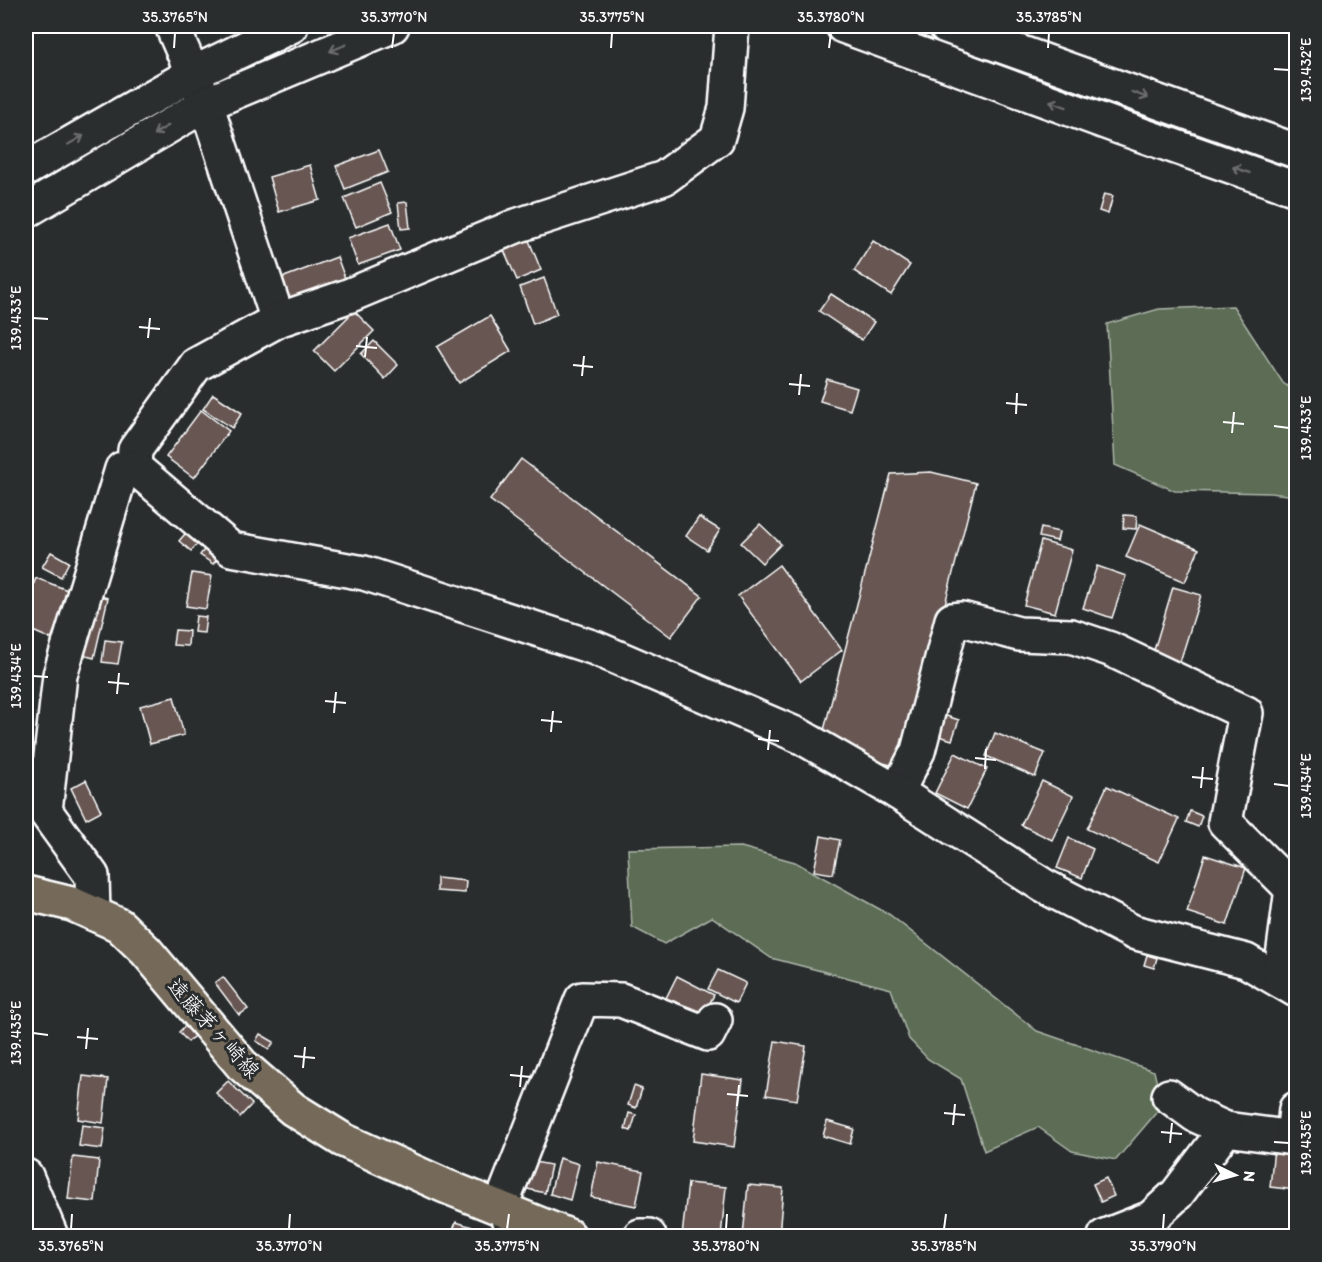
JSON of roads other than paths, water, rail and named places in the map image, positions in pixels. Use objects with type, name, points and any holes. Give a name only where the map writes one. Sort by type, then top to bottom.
[{"type":"main road","name":"遠藤茅ヶ崎線","points":[[26,893],[72,904],[118,925],[146,951],[242,1065],[293,1109],[343,1140],[445,1186],[507,1219],[569,1236]]},
{"type":"street","points":[[172,26],[206,104],[278,320]]},
{"type":"street","points":[[26,169],[194,73],[291,26]]},
{"type":"street","points":[[26,211],[206,104],[392,26]]},
{"type":"street","points":[[134,467],[135,450],[196,365],[278,320],[348,296],[516,226],[664,178],[717,139],[726,108],[732,26]]},
{"type":"street","points":[[843,26],[1296,189]]},
{"type":"street","points":[[946,26],[1296,151]]},
{"type":"street","points":[[45,811],[60,675],[122,469],[134,467],[231,549],[364,573],[595,648],[800,736],[897,792],[1044,886],[1133,932],[1246,961],[1288,984],[1294,886],[1225,822],[1246,713],[1110,649],[1071,636],[1019,634],[962,619],[952,620],[918,751],[897,792]]},
{"type":"street","points":[[26,785],[92,876],[93,913]]},
{"type":"street","points":[[507,1219],[582,999],[621,1000],[708,1034],[714,1020]]},
{"type":"street","points":[[1169,1096],[1195,1115],[1226,1128],[1295,1128]]},
{"type":"street","points":[[1105,1236],[1151,1218],[1177,1194],[1226,1128]]},
{"type":"street","points":[[26,1176],[51,1236]]},
{"type":"street","points":[[640,1236],[649,1236]]}]
